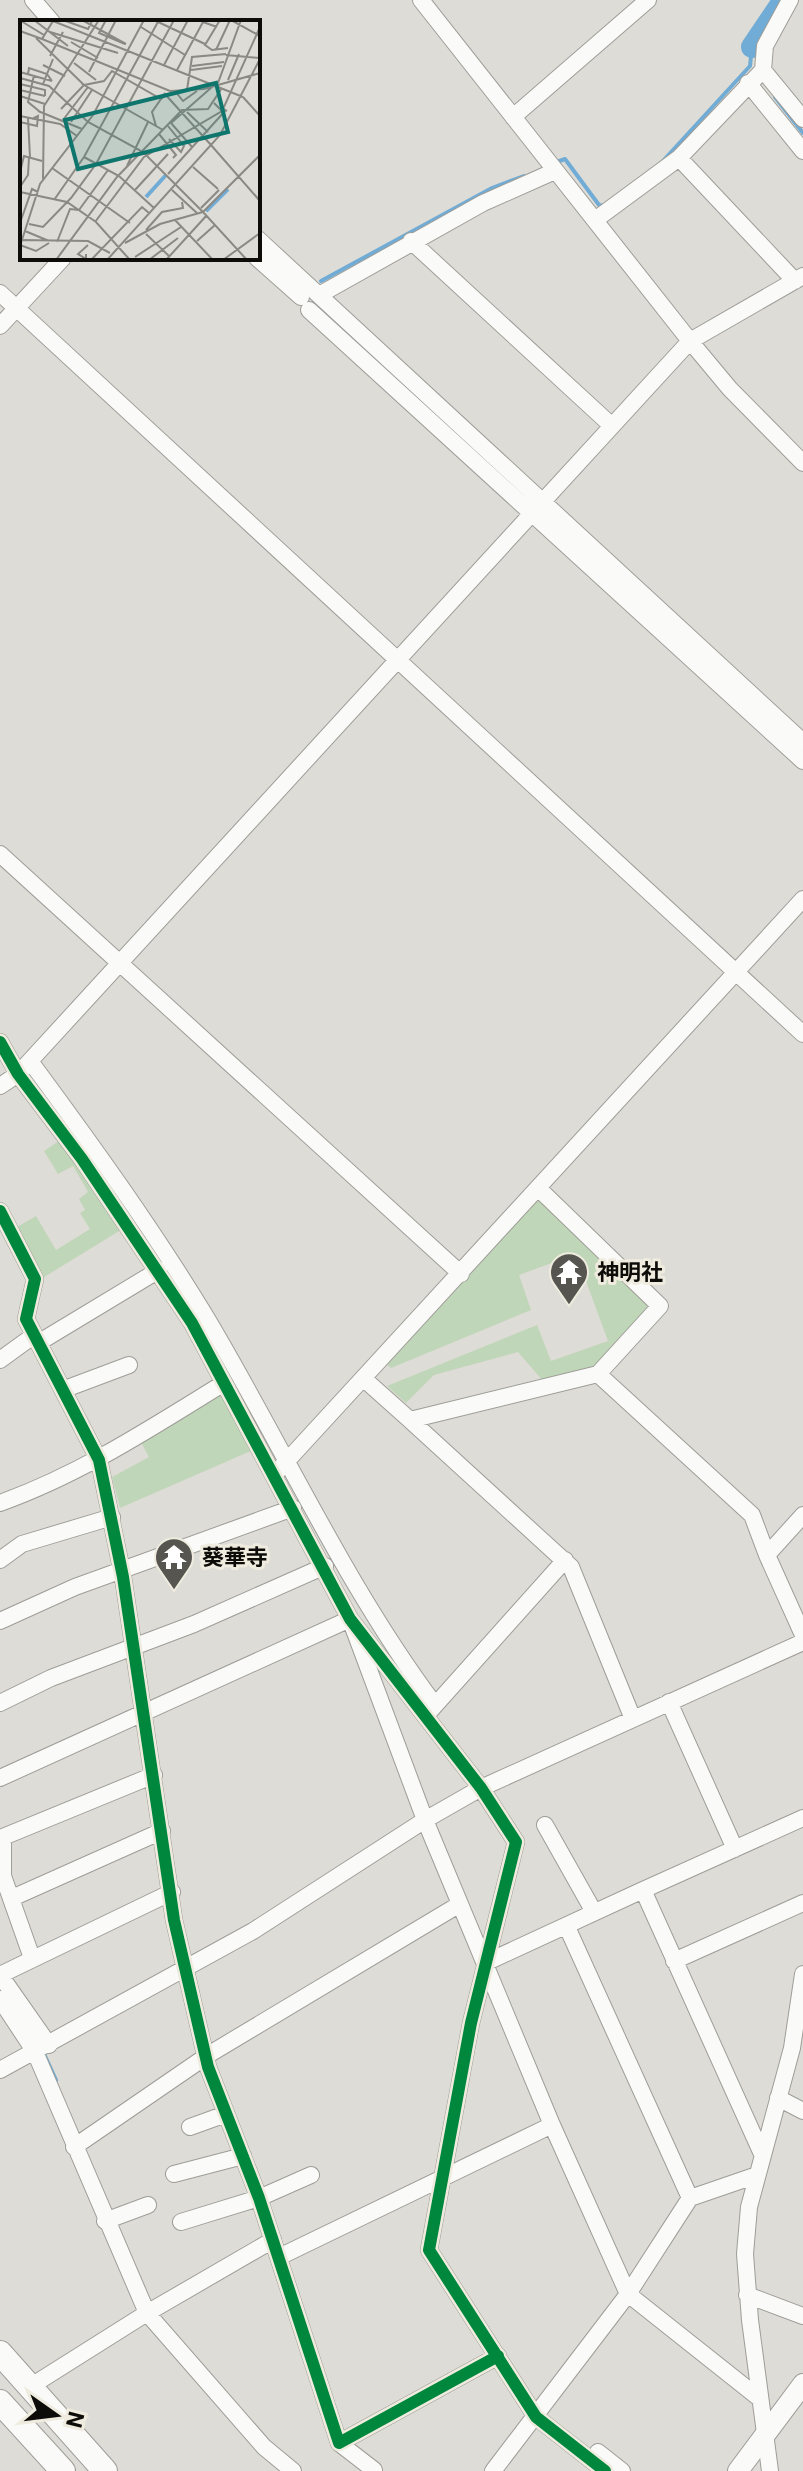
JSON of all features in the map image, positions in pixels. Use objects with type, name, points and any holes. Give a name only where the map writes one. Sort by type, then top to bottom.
[{"type":"highway","points":[[0,2353],[105,2471]]},
{"type":"highway","points":[[0,2402],[63,2471]]},
{"type":"main road","points":[[738,2471],[803,2384]]},
{"type":"street","points":[[33,0],[50,20]]},
{"type":"street","points":[[421,0],[690,341],[730,389],[803,463]]},
{"type":"street","points":[[513,117],[648,0]]},
{"type":"street","points":[[790,0],[765,46],[763,70],[803,119]]},
{"type":"street","points":[[595,220],[679,158],[763,70]]},
{"type":"street","points":[[748,83],[803,151]]},
{"type":"street","points":[[0,1086],[18,1074],[121,964],[690,341],[799,278],[679,158]]},
{"type":"street","points":[[313,301],[411,241],[551,167]]},
{"type":"street","points":[[260,241],[313,301]]},
{"type":"street","points":[[411,241],[612,426]]},
{"type":"street","points":[[0,326],[61,260]]},
{"type":"street","points":[[260,260],[313,301],[538,508],[803,761]]},
{"type":"street","points":[[0,293],[803,1034]]},
{"type":"street","points":[[538,508],[803,742]]},
{"type":"street","points":[[0,854],[461,1274]]},
{"type":"street","points":[[274,1475],[803,899]]},
{"type":"street","points":[[0,1042],[18,1074],[159,1270],[325,1566],[350,1619],[425,1820],[552,2125],[628,2294],[759,2398]]},
{"type":"street","points":[[30,1061],[121,1186],[171,1262],[389,1644],[516,1842],[485,1963],[439,2180],[429,2250],[498,2356],[539,2412],[605,2471]]},
{"type":"street","points":[[410,1420],[598,1374],[660,1306],[538,1188]]},
{"type":"street","points":[[2,1222],[35,1279],[26,1319],[65,1389],[99,1460],[122,1571],[184,1969],[208,2055],[208,2067],[259,2198],[339,2443],[374,2471]]},
{"type":"street","points":[[0,1360],[159,1270]]},
{"type":"street","points":[[65,1389],[129,1365]]},
{"type":"street","points":[[598,1374],[752,1515],[803,1635]]},
{"type":"street","points":[[364,1379],[571,1567],[633,1719]]},
{"type":"street","points":[[0,1503],[47,1486],[99,1460],[224,1383]]},
{"type":"street","points":[[0,1621],[122,1571],[293,1508]]},
{"type":"street","points":[[767,1555],[803,1515]]},
{"type":"street","points":[[0,1560],[22,1544],[112,1517]]},
{"type":"street","points":[[430,1710],[565,1560]]},
{"type":"street","points":[[0,1703],[51,1678],[134,1649],[325,1566]]},
{"type":"street","points":[[350,1619],[430,1710]]},
{"type":"street","points":[[0,1778],[350,1619]]},
{"type":"street","points":[[0,2070],[253,1931],[425,1820],[481,1788],[803,1642]]},
{"type":"street","points":[[669,1702],[735,1849]]},
{"type":"street","points":[[32,1958],[3,1876],[3,1837],[154,1775]]},
{"type":"street","points":[[485,1963],[803,1818]]},
{"type":"street","points":[[545,1825],[594,1912]]},
{"type":"street","points":[[12,1898],[162,1831]]},
{"type":"street","points":[[643,1890],[762,2154]]},
{"type":"street","points":[[172,1892],[0,1975],[42,2049],[147,2313],[264,2447],[293,2471]]},
{"type":"street","points":[[674,1961],[803,1903]]},
{"type":"street","points":[[78,2144],[208,2055],[460,1904]]},
{"type":"street","points":[[567,1927],[690,2198]]},
{"type":"street","points":[[770,2471],[747,2295],[747,2237],[762,2154],[792,2048],[803,1974]]},
{"type":"street","points":[[0,1999],[42,2049]]},
{"type":"street","points":[[778,2098],[803,2111]]},
{"type":"street","points":[[190,2127],[226,2114]]},
{"type":"street","points":[[279,2257],[552,2125]]},
{"type":"street","points":[[174,2174],[243,2156]]},
{"type":"street","points":[[181,2222],[259,2198],[311,2175]]},
{"type":"street","points":[[493,2471],[628,2294],[690,2198],[757,2175]]},
{"type":"street","points":[[110,2220],[148,2205]]},
{"type":"street","points":[[28,2388],[147,2313],[273,2240]]},
{"type":"street","points":[[747,2295],[803,2316]]},
{"type":"street","points":[[339,2443],[498,2356]]},
{"type":"street","points":[[539,2412],[622,2471]]},
{"type":"green space","points":[[59,1141],[124,1228],[41,1279],[17,1227],[36,1216],[56,1250],[90,1229],[80,1213],[85,1210],[79,1199],[88,1192],[73,1166],[58,1174],[44,1151]]},
{"type":"green space","points":[[538,1198],[653,1305],[595,1369],[543,1381],[518,1352],[434,1375],[406,1403],[387,1386],[537,1325],[551,1361],[608,1341],[576,1254],[519,1275],[531,1310],[391,1368],[386,1364]]},
{"type":"green space","points":[[220,1392],[253,1450],[120,1508],[112,1477],[149,1457],[141,1442]]},
{"type":"waterway","points":[[752,47],[783,1]]},
{"type":"waterway","points":[[662,162],[750,66],[752,47]]},
{"type":"waterway","points":[[775,97],[803,133]]},
{"type":"waterway","points":[[554,163],[565,159],[599,205],[605,206]]},
{"type":"waterway","points":[[321,281],[492,188],[524,176]]},
{"type":"waterway","points":[[45,2056],[56,2080]]},
{"type":"cycle path","points":[[0,1042],[18,1074],[82,1159],[192,1323],[350,1619],[481,1788],[516,1842],[471,2023],[429,2250],[536,2417],[605,2471]]},
{"type":"cycle path","points":[[0,1211],[35,1279],[26,1319],[99,1460],[123,1577],[174,1920],[208,2067],[259,2198],[339,2443],[498,2356]]},
{"type":"place","name":"神明社","points":[[569,1306]]},
{"type":"place","name":"葵華寺","points":[[174,1591]]}]
